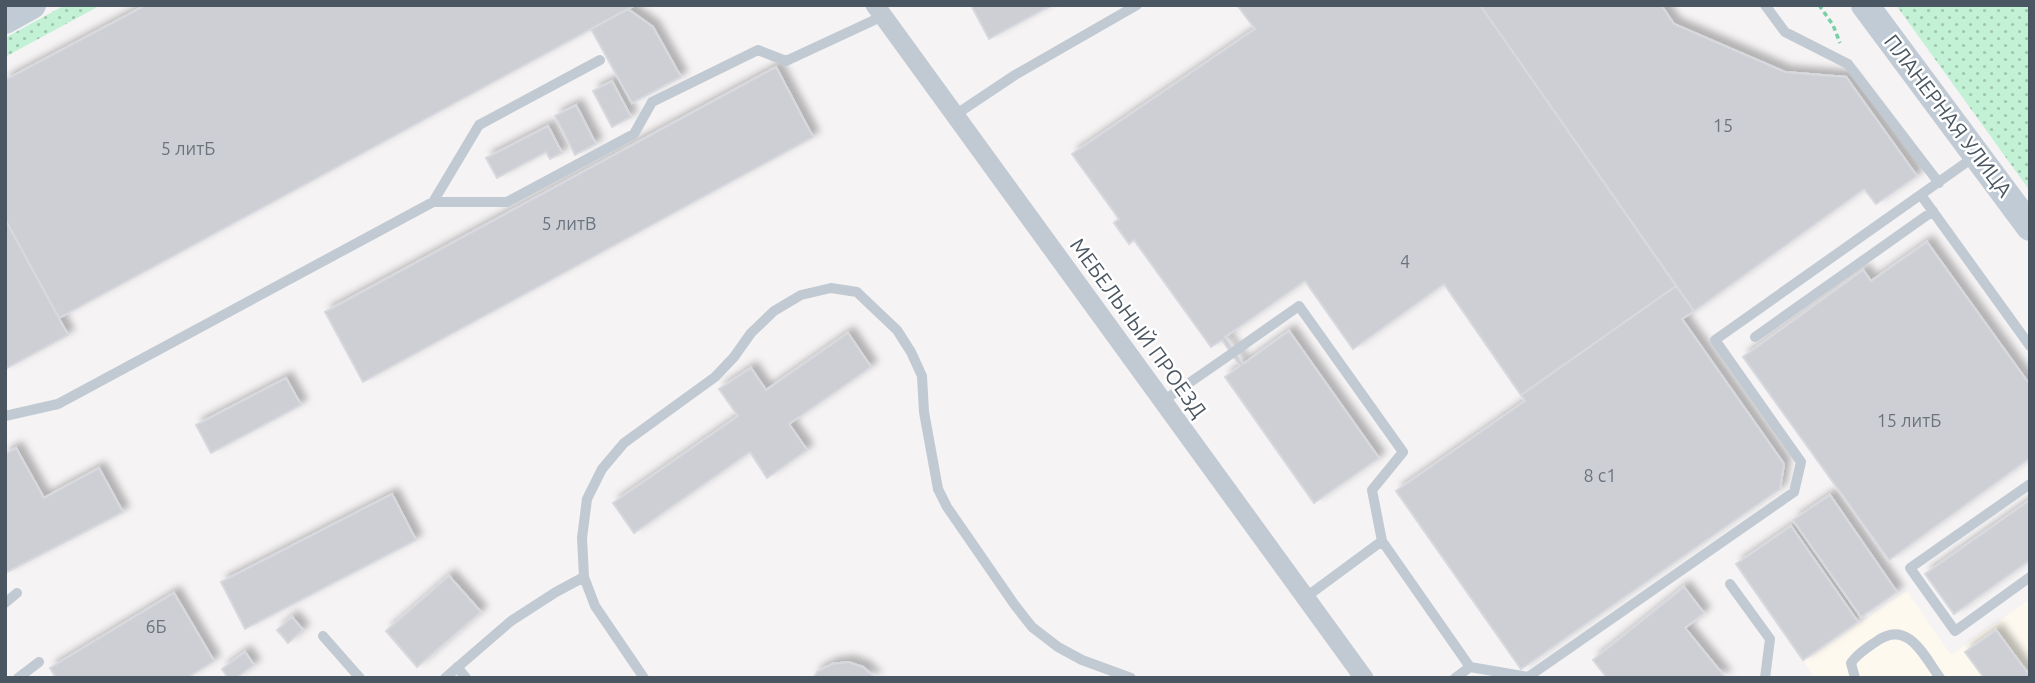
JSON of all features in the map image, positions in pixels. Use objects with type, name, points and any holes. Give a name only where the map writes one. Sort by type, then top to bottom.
[{"type":"main road","points":[[5,20],[32,5]]},
{"type":"main road","name":"ПЛАНЕРНАЯ УЛИЦА","points":[[1865,5],[2030,227]]},
{"type":"street","name":"МЕБЕЛЬНЫЙ ПРОЕЗД","points":[[879,11],[1364,678]]},
{"type":"lane","points":[[955,116],[1015,75],[1137,5]]},
{"type":"lane","points":[[1765,5],[1785,32],[1848,64],[1938,183]]},
{"type":"lane","points":[[5,415],[58,404],[433,202],[507,202],[634,134],[652,102],[758,50],[786,61],[879,11]]},
{"type":"lane","points":[[433,202],[479,125],[600,60]]},
{"type":"lane","points":[[1163,401],[1299,306],[1403,452],[1372,490],[1382,541],[1470,667],[1528,677],[1794,492],[1801,461],[1715,340],[1978,154]]},
{"type":"lane","points":[[1921,195],[2030,346]]},
{"type":"lane","points":[[1755,338],[1933,211]]},
{"type":"lane","points":[[644,678],[595,606],[584,577],[582,538],[587,499],[602,469],[624,443],[715,377],[751,333],[774,311],[801,295],[831,288],[857,292],[897,330],[911,352],[922,376],[924,412],[938,489],[947,507],[1014,604],[1032,627],[1058,647],[1082,660],[1131,678]]},
{"type":"lane","points":[[2030,484],[1910,568],[1955,631],[2030,577]]},
{"type":"lane","points":[[1306,597],[1382,541]]},
{"type":"lane","points":[[445,678],[511,621],[584,577]]},
{"type":"lane","points":[[1730,584],[1770,639],[1765,678]]},
{"type":"lane","points":[[5,603],[17,593]]},
{"type":"lane","points":[[1855,678],[1851,663],[1857,654],[1883,636],[1893,633],[1913,640],[1940,678]]},
{"type":"lane","points":[[323,636],[360,678]]},
{"type":"lane","points":[[18,678],[39,662]]},
{"type":"lane","points":[[457,667],[466,678]]},
{"type":"lane","points":[[1455,678],[1470,667]]},
{"type":"path","points":[[1819,5],[1833,25],[1848,64]]},
{"type":"shaded area","points":[[1907,591],[1951,655],[2030,599],[2030,678],[1815,678],[1804,662]]},
{"type":"green space","points":[[65,5],[101,5],[5,57],[5,38]]},
{"type":"green space","points":[[1896,5],[2030,5],[2030,191]]},
{"type":"building","points":[[146,5],[635,5],[59,318],[5,219],[5,80]]},
{"type":"building","points":[[971,5],[1052,5],[989,39]]},
{"type":"building","points":[[1237,5],[1480,5],[1676,286],[1521,395],[1444,284],[1353,349],[1305,281],[1225,337],[1243,364],[1289,331],[1379,458],[1314,503],[1225,377],[1240,366],[1222,340],[1211,347],[1134,240],[1129,244],[1114,223],[1119,219],[1072,154],[1255,29]]},
{"type":"building","points":[[1480,5],[1661,5],[1674,24],[1785,72],[1846,77],[1917,176],[1876,204],[1864,189],[1694,311]]},
{"type":"building","points":[[628,9],[653,27],[681,77],[632,103],[591,29]]},
{"type":"building","points":[[776,67],[813,137],[363,382],[325,312]]},
{"type":"building","points":[[612,81],[631,117],[612,127],[593,91]]},
{"type":"building","points":[[576,105],[596,144],[575,155],[555,116]]},
{"type":"building","points":[[548,126],[562,153],[550,159],[546,152],[497,178],[486,158]]},
{"type":"building","points":[[5,219],[68,335],[5,369]]},
{"type":"building","points":[[1927,242],[2030,385],[2030,458],[1889,560],[1743,357],[1863,270],[1871,281]]},
{"type":"building","points":[[1676,286],[1694,311],[1682,319],[1784,464],[1780,489],[1521,669],[1396,491],[1525,401],[1521,395]]},
{"type":"building","points":[[848,333],[871,367],[789,424],[807,450],[767,478],[750,452],[634,533],[613,503],[738,416],[719,389],[751,368],[766,390]]},
{"type":"building","points":[[286,378],[301,405],[211,453],[196,425]]},
{"type":"building","points":[[16,448],[44,498],[99,468],[123,512],[5,573],[5,454]]},
{"type":"building","points":[[392,494],[416,540],[245,629],[221,582]]},
{"type":"building","points":[[1830,495],[1897,592],[1861,617],[1793,520]]},
{"type":"building","points":[[2030,500],[2030,560],[1954,614],[1925,574]]},
{"type":"building","points":[[1791,526],[1858,622],[1803,660],[1736,564]]},
{"type":"building","points":[[449,576],[481,612],[417,667],[386,631]]},
{"type":"building","points":[[1684,587],[1704,613],[1685,628],[1725,677],[1607,678],[1593,660]]},
{"type":"building","points":[[174,593],[214,661],[187,678],[56,678],[50,668]]},
{"type":"building","points":[[292,617],[303,630],[288,643],[277,630]]},
{"type":"building","points":[[1996,630],[2030,678],[1984,678],[1965,652]]},
{"type":"building","points":[[245,652],[254,665],[236,678],[228,678],[222,669]]},
{"type":"building","points":[[848,662],[863,667],[875,678],[813,678],[818,671],[832,664]]}]
